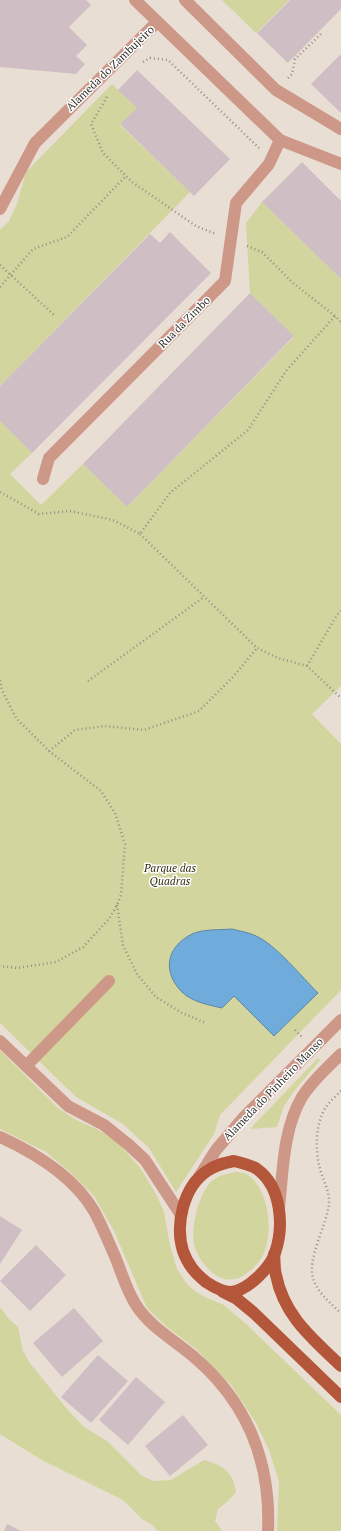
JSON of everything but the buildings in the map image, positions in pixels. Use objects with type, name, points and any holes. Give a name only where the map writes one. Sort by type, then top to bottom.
[{"type":"main road","points":[[213,1287],[231,1292],[245,1288],[257,1278],[267,1266],[274,1254],[278,1238],[280,1220],[278,1201],[269,1183],[257,1170],[246,1164],[234,1161],[219,1164],[205,1172],[196,1182],[187,1197],[181,1215],[181,1232],[183,1250],[189,1265],[199,1276],[213,1287],[237,1299],[254,1313],[341,1398]]},
{"type":"main road","points":[[274,1254],[276,1274],[282,1296],[293,1317],[341,1366]]},
{"type":"street","points":[[135,0],[157,22]]},
{"type":"street","points":[[185,0],[276,90],[341,129]]},
{"type":"street","name":"Alameda do Zambujeiro","points":[[0,209],[35,143],[157,22],[280,140],[341,164]]},
{"type":"street","name":"Rua da Zimbo","points":[[43,479],[48,458],[225,281],[236,202],[269,164],[280,140]]},
{"type":"street","points":[[26,1066],[109,981]]},
{"type":"street","name":"Alameda do Pinheiro Manso","points":[[196,1182],[216,1150],[244,1117],[341,1020]]},
{"type":"street","points":[[0,1041],[68,1106],[104,1125],[145,1160],[181,1215]]},
{"type":"street","points":[[278,1211],[286,1144],[292,1119],[302,1097],[330,1064],[341,1055]]},
{"type":"street","points":[[0,1137],[52,1167],[76,1188],[93,1210],[107,1236],[126,1287],[136,1305],[148,1320],[205,1366],[226,1389],[246,1418],[265,1476],[269,1509],[268,1531]]},
{"type":"path","points":[[295,59],[323,32]]},
{"type":"path","points":[[138,64],[150,58],[168,60],[260,150],[256,154]]},
{"type":"path","points":[[110,94],[91,124],[103,153],[132,182],[196,226],[262,252],[293,283],[341,322]]},
{"type":"path","points":[[0,287],[33,248],[67,237],[126,176]]},
{"type":"path","points":[[0,265],[54,315]]},
{"type":"path","points":[[140,534],[170,493],[248,430],[286,371],[335,316]]},
{"type":"path","points":[[0,492],[39,514],[70,511],[77,512],[112,520],[140,534],[257,648],[278,658],[307,666],[341,698]]},
{"type":"path","points":[[88,682],[204,597]]},
{"type":"path","points":[[307,666],[337,615],[341,612]]},
{"type":"path","points":[[49,752],[75,730],[105,726],[144,730],[199,711],[233,677],[257,648]]},
{"type":"path","points":[[0,680],[2,690],[16,718],[49,752],[101,791],[115,813],[125,844],[121,895],[117,905],[109,919],[83,947],[56,962],[17,968],[0,966]]},
{"type":"path","points":[[117,905],[123,945],[136,974],[156,997],[182,1013],[206,1023]]},
{"type":"path","points":[[341,1091],[326,1107],[318,1127],[317,1147],[320,1169],[328,1189],[329,1204],[313,1259],[312,1276],[319,1290],[341,1313]]},
{"type":"green space","points":[[222,0],[289,0],[256,33]]},
{"type":"green space","points":[[112,84],[137,108],[120,125],[190,192],[0,386],[0,230],[9,221],[17,204],[26,172]]},
{"type":"green space","name":"Parque das Quadras","points":[[262,202],[341,279],[341,686],[312,714],[341,744],[341,990],[220,1115],[214,1134],[176,1192],[149,1148],[123,1124],[76,1097],[0,1023],[0,421],[32,453],[10,474],[41,505],[83,464],[127,507],[294,337],[250,293],[246,223]]},
{"type":"green space","points":[[0,1050],[58,1108],[78,1121],[95,1128],[110,1137],[122,1147],[141,1169],[157,1196],[164,1212],[170,1245],[177,1269],[187,1284],[203,1296],[224,1305],[245,1323],[341,1415],[341,1531],[277,1531],[279,1481],[269,1450],[256,1423],[232,1386],[196,1349],[167,1327],[147,1308],[114,1231],[94,1196],[72,1174],[46,1152],[0,1129]]},
{"type":"green space","points":[[318,1058],[320,1060],[294,1091],[284,1106],[277,1127],[250,1129]]},
{"type":"green space","points":[[235,1172],[244,1173],[252,1178],[259,1186],[266,1207],[268,1231],[265,1250],[258,1263],[244,1275],[231,1280],[218,1276],[206,1267],[194,1245],[193,1236],[197,1210],[207,1186],[217,1177]]},
{"type":"green space","points":[[0,1307],[9,1319],[18,1327],[23,1351],[29,1362],[67,1409],[84,1427],[107,1441],[142,1476],[154,1481],[171,1480],[204,1460],[217,1464],[230,1474],[235,1485],[236,1492],[218,1509],[215,1521],[222,1531],[158,1531],[151,1524],[142,1519],[123,1500],[40,1459],[0,1434]]},
{"type":"water","points":[[232,929],[253,935],[263,940],[288,962],[318,993],[274,1036],[234,996],[222,1008],[201,1003],[182,992],[171,976],[170,960],[172,953],[183,939],[201,931]]}]
